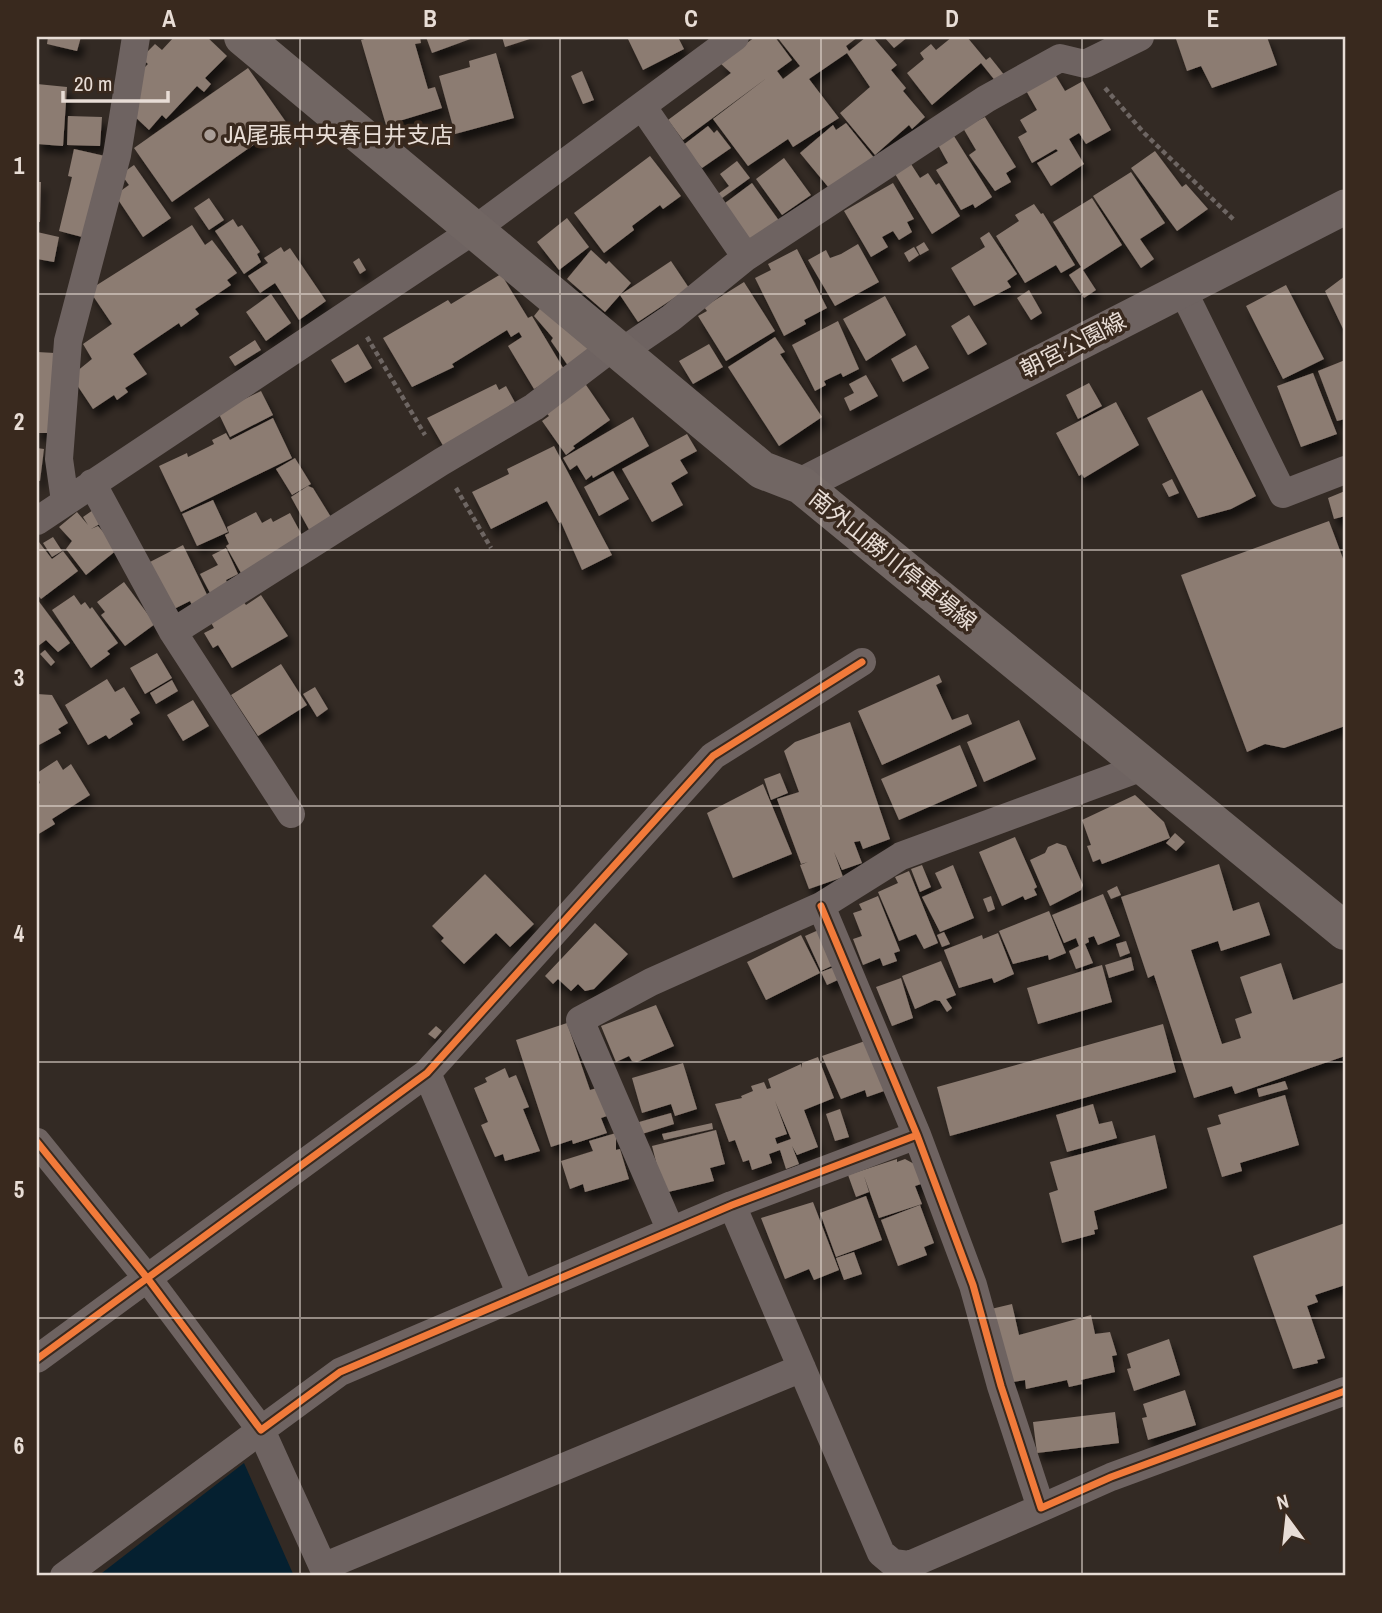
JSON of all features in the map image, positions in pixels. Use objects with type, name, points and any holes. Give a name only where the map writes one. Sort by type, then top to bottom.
[{"type":"main road","name":"南外山勝川停車場線","points":[[243,37],[762,470],[801,485],[1345,931]]},
{"type":"street","points":[[65,502],[59,459],[68,341],[117,155],[136,37]]},
{"type":"street","points":[[37,521],[474,230],[735,37]]},
{"type":"street","points":[[173,632],[442,461],[534,407],[617,349],[671,318],[746,257],[986,99],[1060,58],[1085,64],[1140,37]]},
{"type":"street","points":[[642,106],[746,257]]},
{"type":"street","name":"朝宮公園線","points":[[801,485],[1345,207]]},
{"type":"street","points":[[1182,289],[1283,494],[1345,470]]},
{"type":"street","points":[[92,483],[173,632],[291,814]]},
{"type":"street","points":[[37,1359],[427,1073],[713,756],[862,662]]},
{"type":"street","points":[[671,1231],[580,1020],[652,982],[821,906],[901,856],[1146,766]]},
{"type":"street","points":[[821,906],[917,1135],[973,1285],[1000,1386],[1041,1508]]},
{"type":"street","points":[[427,1073],[521,1295]]},
{"type":"street","points":[[64,1576],[340,1372],[732,1205],[917,1135]]},
{"type":"street","points":[[37,1142],[148,1279],[261,1430],[323,1567],[802,1368]]},
{"type":"street","points":[[732,1205],[881,1553],[893,1563],[909,1565],[1111,1477],[1345,1391]]},
{"type":"path","points":[[1085,64],[1144,133],[1234,219]]},
{"type":"water","points":[[244,1463],[294,1576],[98,1576]]},
{"type":"building","points":[[48,37],[81,37],[77,51],[47,44]]},
{"type":"building","points":[[174,37],[207,37],[227,56],[205,78],[211,84],[204,92],[197,86],[166,119],[162,115],[149,130],[130,112],[137,75],[148,64],[141,58],[155,44],[162,50]]},
{"type":"building","points":[[371,37],[420,37],[421,43],[415,44],[428,89],[435,87],[442,108],[386,125],[361,40]]},
{"type":"building","points":[[426,37],[476,37],[432,53]]},
{"type":"building","points":[[502,37],[536,37],[505,47]]},
{"type":"building","points":[[627,37],[678,37],[684,49],[643,70]]},
{"type":"building","points":[[755,37],[775,37],[792,60],[777,71],[783,79],[800,66],[777,37],[858,37],[846,46],[849,51],[866,37],[873,37],[897,65],[891,70],[906,88],[903,91],[925,117],[912,129],[909,125],[875,155],[840,113],[870,87],[847,53],[809,79],[839,118],[793,147],[788,139],[748,166],[713,119],[768,77],[683,140],[668,120],[731,73],[720,63]]},
{"type":"building","points":[[884,37],[908,37],[894,48]]},
{"type":"building","points":[[952,37],[967,37],[986,60],[990,57],[1005,76],[997,83],[981,63],[932,105],[907,73],[924,59],[920,53],[931,44],[936,50]]},
{"type":"building","points":[[1267,37],[1277,65],[1212,88],[1201,66],[1187,71],[1176,39]]},
{"type":"building","points":[[496,53],[514,118],[455,134],[439,76],[470,67],[469,61]]},
{"type":"building","name":"JA尾張中央春日井支店","points":[[248,68],[286,122],[172,202],[134,148]]},
{"type":"building","points":[[582,71],[594,100],[583,104],[571,76]]},
{"type":"building","points":[[1053,71],[1065,91],[1083,81],[1111,130],[1086,144],[1079,133],[1069,139],[1084,164],[1051,186],[1037,163],[1058,151],[1056,149],[1032,163],[1018,137],[1027,132],[1020,120],[1037,110],[1024,87]]},
{"type":"building","points":[[37,84],[67,87],[63,146],[37,144]]},
{"type":"building","points":[[68,116],[102,117],[100,146],[67,145]]},
{"type":"building","points":[[985,117],[1016,167],[1006,173],[1011,182],[995,191],[969,155],[976,150],[963,128]]},
{"type":"building","points":[[846,123],[875,159],[829,188],[800,153],[833,125],[836,130]]},
{"type":"building","points":[[708,126],[714,133],[717,130],[731,148],[702,168],[682,146]]},
{"type":"building","points":[[954,136],[992,197],[975,208],[973,204],[961,210],[936,170],[948,163],[938,145]]},
{"type":"building","points":[[74,149],[105,156],[86,238],[59,231],[72,177],[68,176]]},
{"type":"building","points":[[1155,151],[1182,187],[1186,184],[1208,209],[1177,231],[1131,168]]},
{"type":"building","points":[[650,156],[681,196],[663,209],[660,205],[632,226],[634,230],[604,253],[574,213]]},
{"type":"building","points":[[784,158],[811,195],[782,215],[756,179]]},
{"type":"building","points":[[737,161],[750,178],[718,201],[715,196],[729,186],[720,174]]},
{"type":"building","points":[[911,164],[920,178],[928,173],[936,185],[939,183],[960,216],[932,234],[895,174]]},
{"type":"building","points":[[134,165],[171,218],[143,237],[115,195],[129,185],[121,174]]},
{"type":"building","points":[[1131,172],[1165,223],[1140,239],[1154,259],[1141,268],[1093,196]]},
{"type":"building","points":[[37,182],[41,182],[40,222],[37,222]]},
{"type":"building","points":[[752,183],[780,222],[746,249],[717,209]]},
{"type":"building","points":[[893,183],[914,219],[907,222],[912,232],[899,240],[893,231],[882,237],[888,247],[871,257],[844,211]]},
{"type":"building","points":[[209,198],[224,220],[209,230],[194,208]]},
{"type":"building","points":[[1092,198],[1122,245],[1083,270],[1096,290],[1084,298],[1069,275],[1081,267],[1053,222]]},
{"type":"building","points":[[1034,204],[1041,214],[1043,213],[1075,265],[1061,273],[1056,265],[1025,283],[996,236],[1019,221],[1015,215]]},
{"type":"building","points":[[567,218],[589,247],[559,270],[537,242]]},
{"type":"building","points":[[233,219],[238,227],[242,225],[260,252],[257,254],[261,262],[244,274],[215,231]]},
{"type":"building","points":[[192,225],[205,245],[212,240],[237,273],[227,280],[231,285],[195,309],[199,314],[181,327],[179,323],[133,354],[147,374],[125,388],[128,392],[117,400],[114,395],[93,409],[71,376],[92,359],[83,344],[112,324],[89,290]]},
{"type":"building","points":[[37,232],[59,237],[54,262],[37,259]]},
{"type":"building","points":[[989,232],[1017,274],[1007,281],[1011,287],[974,306],[951,268],[985,247],[980,238]]},
{"type":"building","points":[[924,242],[929,250],[920,255],[916,247]]},
{"type":"building","points":[[858,244],[879,282],[835,306],[808,260],[826,250],[830,258]]},
{"type":"building","points":[[281,247],[284,252],[290,248],[326,301],[299,320],[275,283],[260,293],[248,276],[268,263],[264,258]]},
{"type":"building","points":[[914,247],[919,255],[909,262],[904,253]]},
{"type":"building","points":[[797,249],[827,308],[804,320],[806,324],[784,336],[755,278],[771,270],[768,264]]},
{"type":"building","points":[[591,250],[606,264],[609,261],[631,283],[605,312],[567,279]]},
{"type":"building","points":[[359,258],[366,270],[360,274],[353,262]]},
{"type":"building","points":[[671,261],[689,288],[638,322],[620,295]]},
{"type":"building","points":[[501,274],[528,318],[532,316],[565,371],[534,389],[508,346],[522,337],[519,332],[511,337],[507,330],[452,364],[454,367],[412,387],[383,338],[448,300],[451,304]]},
{"type":"building","points":[[1345,276],[1345,333],[1325,291]]},
{"type":"building","points":[[744,282],[775,331],[726,361],[698,316],[707,311],[704,307]]},
{"type":"building","points":[[1286,285],[1324,359],[1283,379],[1246,306]]},
{"type":"building","points":[[1029,290],[1042,313],[1031,320],[1017,298]]},
{"type":"building","points":[[271,294],[291,323],[266,341],[246,312]]},
{"type":"building","points":[[885,296],[906,335],[866,361],[843,319]]},
{"type":"building","points":[[542,306],[594,348],[573,373],[551,341],[553,338],[534,316]]},
{"type":"building","points":[[969,315],[987,344],[968,355],[951,326]]},
{"type":"building","points":[[838,321],[859,369],[843,377],[841,373],[824,381],[826,385],[815,391],[792,345]]},
{"type":"building","points":[[775,337],[785,352],[780,354],[822,417],[779,446],[728,367]]},
{"type":"building","points":[[255,340],[261,350],[235,366],[229,357]]},
{"type":"building","points":[[358,344],[372,368],[345,383],[331,360]]},
{"type":"building","points":[[709,344],[723,367],[693,384],[679,361]]},
{"type":"building","points":[[916,345],[929,368],[903,382],[891,359]]},
{"type":"building","points":[[37,352],[55,353],[49,433],[37,433]]},
{"type":"building","points":[[1345,360],[1345,419],[1337,421],[1318,371]]},
{"type":"building","points":[[1313,373],[1337,434],[1301,447],[1277,386]]},
{"type":"building","points":[[866,375],[878,396],[850,411],[844,398],[854,393],[849,384]]},
{"type":"building","points":[[584,382],[610,420],[573,446],[575,448],[566,455],[542,421],[549,416],[544,410]]},
{"type":"building","points":[[1089,383],[1102,406],[1078,419],[1066,395]]},
{"type":"building","points":[[496,384],[499,390],[506,386],[518,408],[445,449],[427,418]]},
{"type":"building","points":[[1202,390],[1256,496],[1231,509],[1198,518],[1147,418]]},
{"type":"building","points":[[261,391],[273,415],[230,437],[218,412]]},
{"type":"building","points":[[1116,402],[1139,445],[1084,478],[1082,474],[1079,476],[1056,433]]},
{"type":"building","points":[[633,417],[649,446],[593,478],[592,475],[586,480],[577,465],[570,470],[563,458]]},
{"type":"building","points":[[273,418],[292,458],[181,512],[159,466],[187,453],[188,457],[214,444],[212,440],[226,433],[230,440]]},
{"type":"building","points":[[687,434],[697,451],[680,460],[688,473],[671,483],[683,505],[652,522],[622,469]]},
{"type":"building","points":[[554,446],[612,555],[582,570],[561,522],[559,523],[547,501],[491,529],[472,492],[509,474],[507,469]]},
{"type":"building","points":[[37,448],[44,449],[40,481],[37,480]]},
{"type":"building","points":[[295,458],[311,484],[292,495],[276,469]]},
{"type":"building","points":[[613,471],[629,499],[599,516],[584,487]]},
{"type":"building","points":[[1172,479],[1179,493],[1169,497],[1162,484]]},
{"type":"building","points":[[308,486],[313,488],[334,522],[312,535],[291,497]]},
{"type":"building","points":[[1345,491],[1345,516],[1334,519],[1328,498]]},
{"type":"building","points":[[213,500],[228,532],[197,546],[182,514]]},
{"type":"building","points":[[96,508],[105,521],[91,529],[98,526],[118,549],[86,575],[66,549],[72,541],[59,527],[77,512],[88,525],[83,517]]},
{"type":"building","points":[[256,512],[262,523],[271,518],[273,522],[290,513],[304,539],[241,573],[226,546],[229,544],[225,535],[229,533],[227,527]]},
{"type":"building","points":[[1329,521],[1345,564],[1345,726],[1284,748],[1265,744],[1247,752],[1181,575]]},
{"type":"building","points":[[53,537],[62,551],[52,557],[43,543]]},
{"type":"building","points":[[39,542],[52,559],[63,551],[78,571],[41,599],[37,594]]},
{"type":"building","points":[[183,545],[211,603],[195,611],[190,601],[170,611],[146,564]]},
{"type":"building","points":[[226,548],[238,574],[226,580],[228,585],[210,593],[200,574],[218,565],[212,555]]},
{"type":"building","points":[[124,582],[155,624],[125,646],[101,615],[105,612],[97,602]]},
{"type":"building","points":[[74,595],[81,605],[85,602],[90,609],[92,607],[118,643],[107,651],[110,654],[91,668],[52,610]]},
{"type":"building","points":[[261,595],[288,636],[232,668],[218,645],[213,648],[204,633],[214,628],[209,619],[242,600],[246,605]]},
{"type":"building","points":[[37,599],[70,643],[58,652],[46,640],[37,647]]},
{"type":"building","points":[[45,650],[55,662],[51,666],[40,654]]},
{"type":"building","points":[[157,653],[172,678],[145,694],[130,668]]},
{"type":"building","points":[[281,664],[307,705],[258,736],[231,695]]},
{"type":"building","points":[[939,675],[942,682],[936,685],[952,720],[968,714],[972,724],[882,765],[858,711]]},
{"type":"building","points":[[107,679],[115,692],[124,687],[140,713],[130,719],[133,724],[109,739],[106,735],[88,745],[65,705]]},
{"type":"building","points":[[172,680],[178,691],[156,704],[150,693]]},
{"type":"building","points":[[315,687],[328,709],[317,717],[303,694]]},
{"type":"building","points":[[37,694],[52,695],[68,723],[58,729],[61,733],[37,746]]},
{"type":"building","points":[[193,700],[209,726],[183,741],[167,715]]},
{"type":"building","points":[[1019,720],[1036,759],[984,782],[967,742]]},
{"type":"building","points":[[850,722],[890,839],[863,849],[860,841],[854,842],[862,863],[842,870],[834,852],[843,877],[809,889],[800,865],[808,862],[801,864],[777,799],[799,792],[784,751],[795,742]]},
{"type":"building","points":[[960,745],[977,786],[899,820],[881,779]]},
{"type":"building","points":[[57,760],[63,770],[71,764],[90,795],[52,819],[55,824],[37,835],[37,785],[40,783],[37,773]]},
{"type":"building","points":[[780,773],[788,793],[771,800],[764,779]]},
{"type":"building","points":[[763,784],[792,854],[733,878],[707,813]]},
{"type":"building","points":[[1135,795],[1164,822],[1170,838],[1102,864],[1100,859],[1093,862],[1087,846],[1091,845],[1082,820]]},
{"type":"building","points":[[1175,833],[1185,842],[1176,851],[1166,843]]},
{"type":"building","points":[[1015,837],[1037,887],[1034,889],[1037,895],[1025,900],[1023,896],[1002,906],[979,852]]},
{"type":"building","points":[[1057,843],[1066,846],[1083,885],[1081,890],[1050,906],[1030,860]]},
{"type":"building","points":[[1219,864],[1233,911],[1259,902],[1270,935],[1221,951],[1218,941],[1191,950],[1222,1044],[1241,1038],[1235,1019],[1252,1013],[1240,977],[1281,963],[1293,1000],[1345,982],[1345,1056],[1235,1094],[1232,1086],[1194,1098],[1154,975],[1148,978],[1121,897]]},
{"type":"building","points":[[922,865],[931,887],[920,892],[911,869]]},
{"type":"building","points":[[953,865],[974,918],[940,932],[922,897],[942,888],[935,873]]},
{"type":"building","points":[[909,871],[938,943],[924,949],[916,934],[899,941],[878,892],[898,883],[895,877]]},
{"type":"building","points":[[485,874],[534,924],[510,947],[496,933],[464,964],[441,941],[444,938],[432,926]]},
{"type":"building","points":[[1117,886],[1121,895],[1111,899],[1107,891]]},
{"type":"building","points":[[1103,894],[1120,936],[1098,945],[1094,936],[1088,938],[1089,942],[1085,944],[1093,963],[1076,969],[1069,951],[1079,946],[1076,938],[1064,943],[1052,915]]},
{"type":"building","points":[[878,896],[900,951],[894,953],[897,961],[883,966],[880,958],[863,965],[853,939],[862,936],[853,913],[862,910],[859,904]]},
{"type":"building","points":[[991,896],[995,909],[988,912],[983,899]]},
{"type":"building","points":[[1049,911],[1066,953],[1049,960],[1048,955],[1013,964],[999,931]]},
{"type":"building","points":[[595,923],[628,954],[594,989],[585,991],[578,984],[571,991],[558,979],[553,984],[545,976]]},
{"type":"building","points":[[823,928],[838,963],[821,971],[805,936]]},
{"type":"building","points":[[944,932],[950,944],[942,947],[937,935]]},
{"type":"building","points":[[998,933],[1014,974],[994,983],[992,978],[959,988],[944,950],[982,935],[983,939]]},
{"type":"building","points":[[801,935],[820,973],[766,1000],[747,962]]},
{"type":"building","points":[[1126,941],[1130,953],[1120,957],[1116,944]]},
{"type":"building","points":[[1131,957],[1134,970],[1109,978],[1105,965]]},
{"type":"building","points":[[941,961],[956,995],[946,999],[952,1008],[947,1012],[940,1001],[935,1000],[915,1009],[902,976]]},
{"type":"building","points":[[1102,965],[1112,1002],[1038,1024],[1027,988]]},
{"type":"building","points":[[837,966],[842,978],[827,985],[821,972]]},
{"type":"building","points":[[901,978],[913,1018],[892,1026],[876,987]]},
{"type":"building","points":[[656,1005],[674,1046],[637,1062],[632,1061],[629,1056],[616,1062],[601,1026]]},
{"type":"building","points":[[567,1023],[590,1090],[597,1088],[607,1116],[601,1118],[607,1133],[573,1144],[572,1140],[551,1147],[516,1040]]},
{"type":"building","points":[[1163,1024],[1176,1072],[950,1136],[937,1087]]},
{"type":"building","points":[[436,1026],[442,1031],[435,1039],[428,1034]]},
{"type":"building","points":[[865,1041],[884,1091],[867,1097],[865,1090],[841,1099],[822,1056]]},
{"type":"building","points":[[818,1057],[834,1098],[804,1110],[818,1147],[797,1155],[792,1146],[799,1164],[786,1169],[780,1150],[769,1154],[772,1163],[752,1170],[749,1160],[743,1162],[735,1140],[729,1142],[715,1104],[742,1098],[741,1096],[753,1091],[751,1086],[764,1082],[767,1089],[771,1088],[768,1079],[801,1064],[802,1068],[802,1063]],"holes":[[[775,1101],[791,1139],[777,1144],[775,1138],[787,1134]]]},
{"type":"building","points":[[683,1063],[697,1109],[675,1116],[671,1104],[642,1113],[632,1078]]},
{"type":"building","points":[[505,1068],[509,1078],[516,1075],[529,1107],[523,1109],[540,1151],[505,1161],[503,1154],[495,1157],[481,1125],[488,1122],[474,1088],[487,1082],[485,1078]]},
{"type":"building","points":[[1285,1081],[1288,1089],[1259,1097],[1257,1089]]},
{"type":"building","points":[[1285,1095],[1299,1145],[1240,1163],[1242,1171],[1222,1177],[1207,1128],[1221,1124],[1218,1115]]},
{"type":"building","points":[[1093,1104],[1099,1124],[1112,1121],[1117,1138],[1067,1152],[1056,1115]]},
{"type":"building","points":[[840,1109],[849,1137],[835,1141],[826,1114]]},
{"type":"building","points":[[671,1113],[674,1124],[642,1134],[639,1122]]},
{"type":"building","points":[[712,1123],[713,1129],[664,1140],[662,1134]]},
{"type":"building","points":[[716,1130],[725,1164],[710,1168],[714,1181],[664,1193],[652,1146]]},
{"type":"building","points":[[616,1133],[616,1150],[620,1149],[629,1179],[585,1192],[583,1184],[570,1189],[561,1161],[593,1151],[589,1141]]},
{"type":"building","points":[[1155,1135],[1167,1188],[1094,1211],[1098,1229],[1094,1230],[1095,1234],[1062,1243],[1049,1193],[1058,1190],[1050,1162]]},
{"type":"building","points":[[897,1159],[897,1162],[905,1159],[918,1166],[924,1183],[915,1186],[922,1204],[879,1218],[864,1176],[869,1192],[856,1197],[848,1175]]},
{"type":"building","points":[[866,1196],[882,1240],[836,1257],[820,1213]]},
{"type":"building","points":[[813,1202],[839,1270],[814,1280],[809,1269],[785,1279],[761,1218]]},
{"type":"building","points":[[920,1205],[934,1243],[924,1247],[927,1255],[898,1266],[881,1220]]},
{"type":"building","points":[[1345,1223],[1345,1285],[1315,1295],[1318,1302],[1307,1306],[1325,1358],[1317,1360],[1318,1363],[1293,1369],[1253,1256]]},
{"type":"building","points":[[854,1252],[862,1274],[844,1280],[836,1258]]},
{"type":"building","points":[[1012,1304],[1019,1335],[1091,1315],[1095,1334],[1110,1332],[1117,1355],[1112,1356],[1115,1372],[1081,1380],[1082,1384],[1069,1387],[1067,1380],[1026,1389],[1025,1380],[1007,1383],[991,1309]]},
{"type":"building","points":[[1169,1339],[1180,1375],[1134,1391],[1127,1369],[1131,1368],[1127,1354]]},
{"type":"building","points":[[1185,1390],[1196,1425],[1148,1440],[1142,1418],[1147,1417],[1143,1404]]},
{"type":"building","points":[[1115,1412],[1119,1443],[1037,1453],[1033,1422]]},
{"type":"cycle path","points":[[37,1359],[427,1073],[713,756],[862,662]]},
{"type":"cycle path","points":[[821,906],[917,1135],[973,1285],[1001,1386],[1041,1508],[1111,1477],[1345,1391]]},
{"type":"cycle path","points":[[37,1142],[148,1279],[261,1430],[340,1372],[732,1205],[917,1135]]},
{"type":"place","name":"JA尾張中央春日井支店","points":[[210,135]]}]
